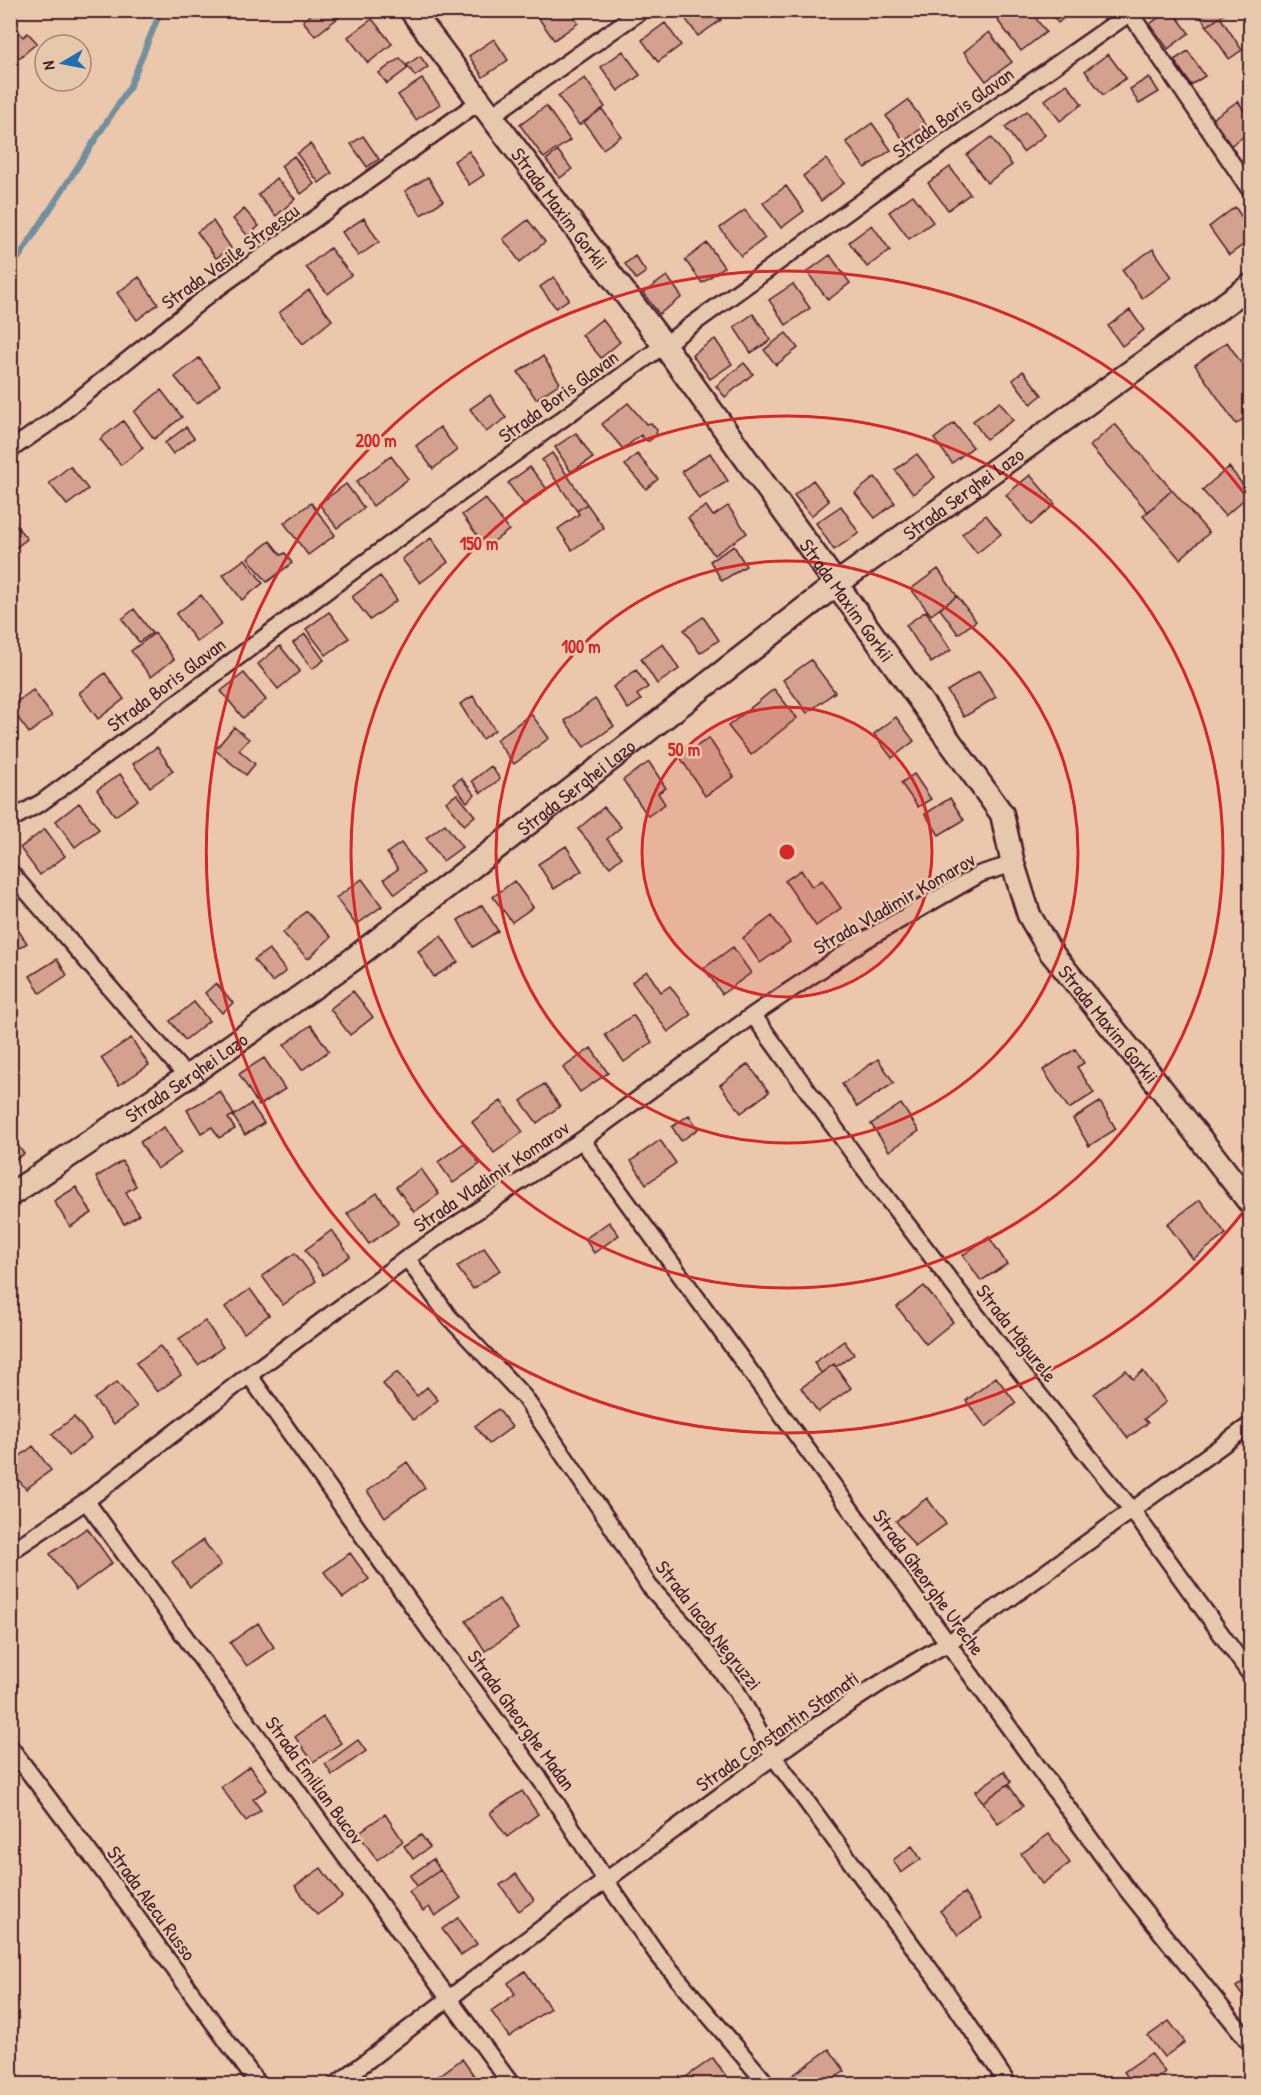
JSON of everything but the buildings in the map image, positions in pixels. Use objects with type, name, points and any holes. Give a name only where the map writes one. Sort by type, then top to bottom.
[{"type":"street","name":"Strada Maxim Gorkii","points":[[411,10],[664,345],[1002,814],[1013,864],[1029,915],[1050,951],[1251,1203]]},
{"type":"street","name":"Strada Vasile Stroescu","points":[[10,450],[52,420],[211,293],[485,109],[642,10]]},
{"type":"street","points":[[1131,11],[1251,190]]},
{"type":"street","name":"Strada Boris Glavan","points":[[10,820],[51,795],[349,574],[664,345],[1131,11]]},
{"type":"street","name":"Strada Serghei Lazo","points":[[10,1195],[187,1077],[362,952],[835,585],[1251,286]]},
{"type":"street","name":"Strada Vladimir Komarov","points":[[10,1552],[86,1501],[249,1375],[407,1258],[582,1140],[753,1015],[865,940],[980,874],[1013,864]]},
{"type":"street","points":[[10,872],[187,1077]]},
{"type":"street","name":"Strada Măgurele","points":[[753,1015],[862,1167],[1004,1351],[1132,1510],[1251,1674]]},
{"type":"street","name":"Strada Gheorghe Ureche","points":[[582,1140],[1128,1891],[1251,2043]]},
{"type":"street","name":"Strada Iacob Negruzzi","points":[[407,1258],[449,1317],[524,1397],[609,1522],[649,1586],[691,1632],[737,1692],[773,1756],[945,1990],[1008,2085]]},
{"type":"street","name":"Strada Gheorghe Madan","points":[[249,1375],[434,1635],[548,1790],[606,1881],[657,1954],[767,2085]]},
{"type":"street","name":"Strada Constantin Stamati","points":[[337,2085],[448,1998],[773,1756],[902,1668],[948,1643],[1251,1425]]},
{"type":"street","name":"Strada Emilian Bucov","points":[[86,1501],[511,2085]]},
{"type":"street","name":"Strada Alecu Russo","points":[[10,1747],[258,2085]]},
{"type":"waterway","points":[[10,271],[130,86],[161,10]]}]
